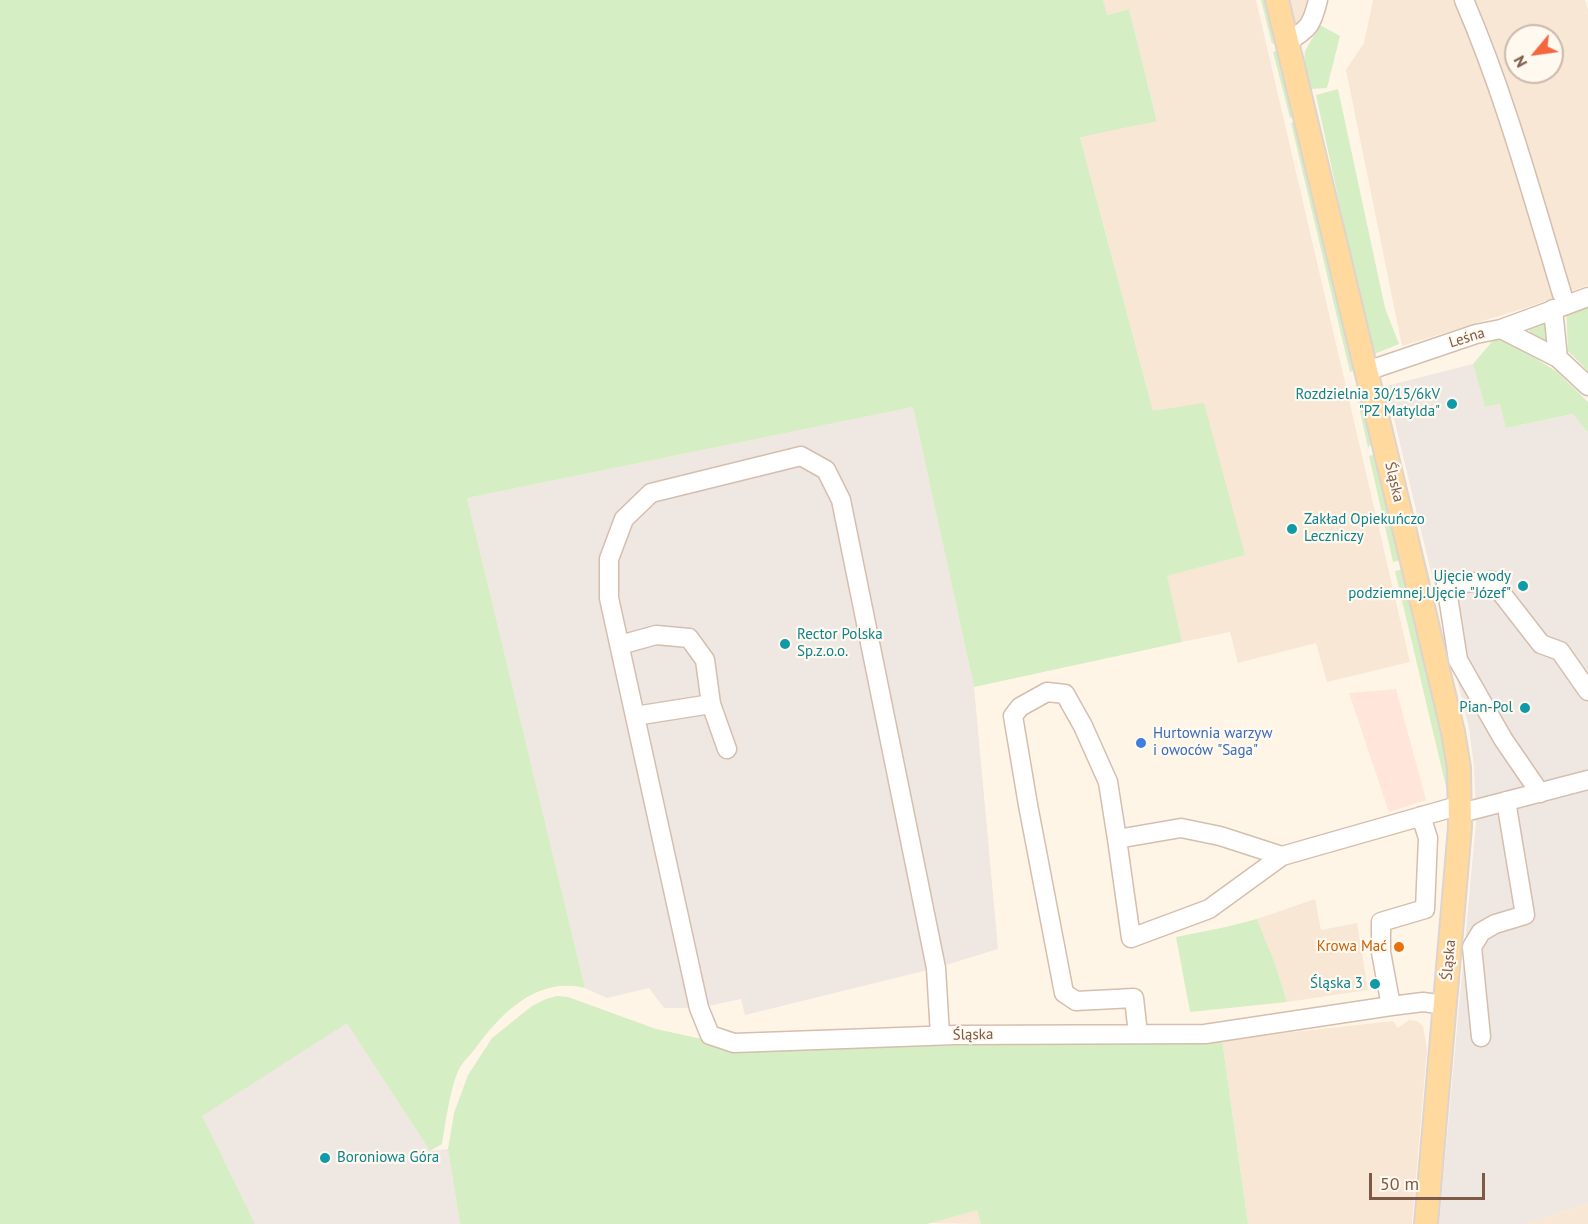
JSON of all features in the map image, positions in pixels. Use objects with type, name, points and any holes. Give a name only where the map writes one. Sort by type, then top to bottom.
[{"type":"main road","name":"Śląska","points":[[1277,0],[1453,732],[1459,768],[1461,809],[1426,1224]]},
{"type":"street","points":[[1287,42],[1305,31],[1314,16],[1318,0]]},
{"type":"street","points":[[1464,0],[1509,119],[1558,302],[1558,358]]},
{"type":"street","points":[[1501,328],[1558,302],[1588,297]]},
{"type":"street","name":"Leśna","points":[[1367,371],[1476,334],[1501,328],[1558,358],[1588,386]]},
{"type":"street","name":"Śląska","points":[[940,1035],[936,968],[841,500],[826,470],[801,456],[651,493],[624,519],[609,559],[609,598],[699,1008],[710,1035],[734,1043],[940,1035],[1205,1034],[1423,1002],[1445,1005]]},
{"type":"street","points":[[1540,793],[1503,739],[1458,660],[1446,584],[1492,581],[1541,644],[1560,651],[1588,691]]},
{"type":"street","points":[[620,645],[656,635],[689,638],[705,660],[711,704],[727,749]]},
{"type":"street","points":[[1138,1034],[1134,998],[1076,1001],[1064,993],[1013,716],[1020,707],[1047,692],[1065,694],[1083,726],[1108,782],[1131,938],[1209,909],[1282,856],[1422,816],[1506,801],[1588,780]]},
{"type":"street","points":[[635,716],[711,704]]},
{"type":"street","points":[[1481,1037],[1472,947],[1481,932],[1495,924],[1525,915],[1506,801]]},
{"type":"street","points":[[1391,1006],[1381,952],[1381,922],[1425,909],[1428,838],[1422,816]]},
{"type":"street","points":[[1117,839],[1181,828],[1282,856]]},
{"type":"shaded area","points":[[1103,0],[1256,0],[1410,662],[1327,682],[1316,643],[1238,663],[1230,632],[1182,642],[1166,576],[1245,555],[1153,411],[1080,136],[1157,120],[1129,9],[1106,15]]},
{"type":"shaded area","points":[[1289,0],[1311,0],[1309,11],[1295,27]]},
{"type":"shaded area","points":[[1373,0],[1585,0],[1588,10],[1588,285],[1528,307],[1402,346],[1346,70],[1364,43]]},
{"type":"shaded area","points":[[1473,364],[1485,407],[1501,404],[1506,428],[1574,414],[1588,432],[1588,1203],[1524,1224],[1439,1224],[1476,822],[1474,767],[1469,728],[1386,386]]},
{"type":"shaded area","points":[[913,407],[974,687],[998,949],[936,968],[745,1015],[741,999],[699,1008],[664,1008],[649,988],[607,998],[585,988],[467,498]]},
{"type":"shaded area","points":[[1396,689],[1426,800],[1389,812],[1349,693]]},
{"type":"shaded area","points":[[1315,899],[1321,930],[1357,923],[1368,990],[1287,1002],[1257,919]]},
{"type":"shaded area","points":[[1409,1020],[1417,1021],[1423,1026],[1427,1049],[1412,1224],[1248,1224],[1222,1040],[1393,1021],[1398,1028]]},
{"type":"shaded area","points":[[347,1022],[430,1151],[448,1149],[460,1224],[255,1224],[201,1116]]},
{"type":"shaded area","points":[[1588,1203],[1588,1224],[1524,1224]]},
{"type":"shaded area","points":[[977,1210],[981,1224],[927,1223]]},
{"type":"green space","points":[[0,0],[1103,0],[1107,15],[1129,9],[1157,121],[1080,137],[1153,411],[1204,403],[1245,555],[1167,576],[1182,642],[974,687],[913,407],[467,498],[585,988],[551,987],[522,1000],[496,1023],[458,1071],[450,1098],[442,1144],[430,1151],[347,1023],[202,1116],[255,1224],[0,1224]]},
{"type":"green space","points":[[1261,0],[1271,0],[1281,40],[1272,44]]},
{"type":"green space","points":[[1320,25],[1340,36],[1327,88],[1310,89],[1304,62],[1305,51]]},
{"type":"green space","points":[[1284,48],[1300,114],[1290,118],[1273,52]]},
{"type":"green space","points":[[1338,89],[1385,308],[1399,344],[1372,355],[1316,95]]},
{"type":"green space","points":[[1302,120],[1360,368],[1350,372],[1291,123]]},
{"type":"green space","points":[[1588,301],[1588,371],[1568,351],[1566,307]]},
{"type":"green space","points":[[1536,323],[1546,324],[1547,342],[1542,343],[1529,330]]},
{"type":"green space","points":[[1496,337],[1557,372],[1588,402],[1588,432],[1573,414],[1506,428],[1500,404],[1485,407],[1473,364]]},
{"type":"green space","points":[[1365,401],[1374,440],[1368,448],[1358,402]]},
{"type":"green space","points":[[1380,453],[1405,559],[1393,562],[1369,456]]},
{"type":"green space","points":[[1407,568],[1445,729],[1451,785],[1447,791],[1395,571]]},
{"type":"green space","points":[[1257,919],[1287,1002],[1190,1012],[1176,937]]},
{"type":"green space","points":[[557,996],[568,997],[656,1029],[707,1040],[728,1050],[1222,1040],[1248,1224],[981,1224],[977,1210],[927,1224],[460,1224],[448,1149],[454,1113],[468,1075],[492,1038],[532,1006]]},
{"type":"place","name":"Rozdzielnia 30/15/6kV \"PZ Matylda\"","points":[[1452,404]]},
{"type":"place","name":"Zakład Opiekuńczo Leczniczy","points":[[1292,529]]},
{"type":"place","name":"Ujęcie wody podziemnej.Ujęcie \"Józef\"","points":[[1523,586]]},
{"type":"place","name":"Rector Polska Sp.z.o.o.","points":[[785,644]]},
{"type":"place","name":"Pian-Pol","points":[[1525,708]]},
{"type":"place","name":"Hurtownia warzyw i owoców \"Saga\"","points":[[1141,743]]},
{"type":"place","name":"Krowa Mać","points":[[1399,947]]},
{"type":"place","name":"Śląska 3","points":[[1375,984]]},
{"type":"place","name":"Boroniowa Góra","points":[[325,1158]]}]
